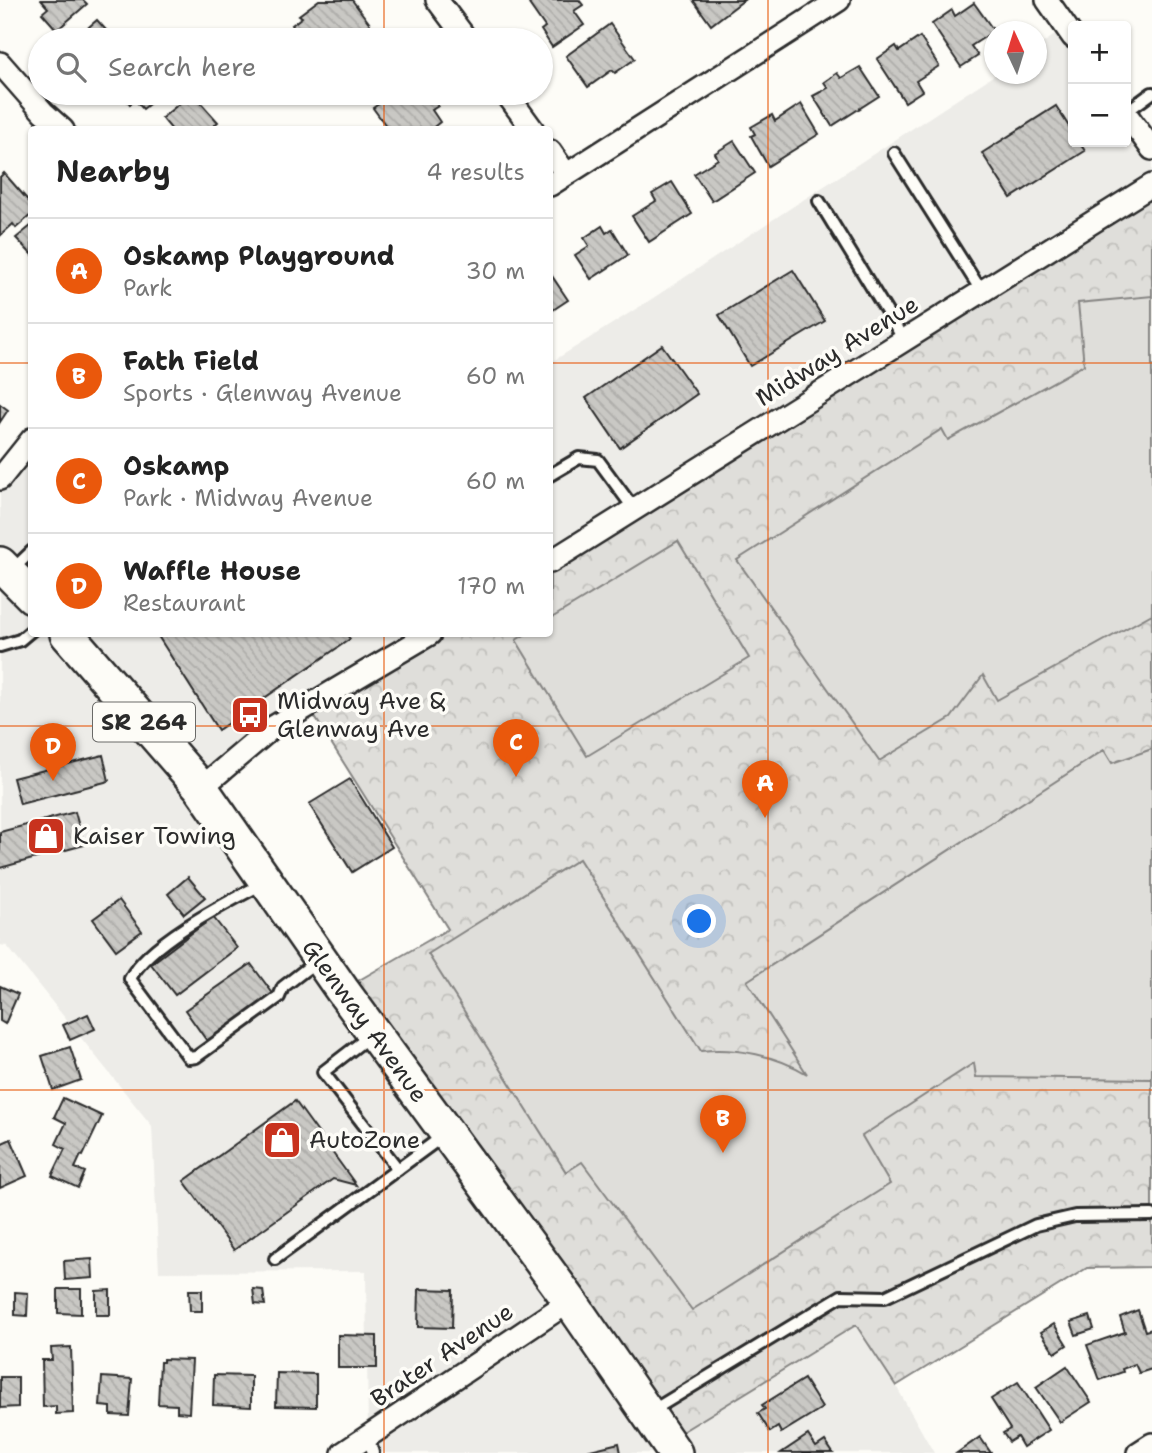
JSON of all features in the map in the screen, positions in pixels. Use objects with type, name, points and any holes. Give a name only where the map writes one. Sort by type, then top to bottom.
[{"type":"main road","points":[[10,566],[28,591]]},
{"type":"main road","name":"Glenway Avenue","points":[[70,637],[201,788],[320,959],[570,1301],[675,1453]]},
{"type":"street","points":[[438,0],[458,28]]},
{"type":"street","points":[[553,162],[558,180],[839,0]]},
{"type":"street","points":[[1047,0],[1068,30]]},
{"type":"street","points":[[0,63],[28,94]]},
{"type":"street","points":[[38,105],[58,126]]},
{"type":"street","points":[[515,105],[530,126]]},
{"type":"street","points":[[1131,120],[1152,149]]},
{"type":"street","name":"Midway Avenue","points":[[553,560],[1152,185]]},
{"type":"street","points":[[0,479],[28,444]]},
{"type":"street","points":[[201,788],[273,727],[425,637]]},
{"type":"street","name":"Brater Avenue","points":[[343,1453],[370,1445],[570,1301]]},
{"type":"street","points":[[1138,1453],[1152,1444]]},
{"type":"lane","points":[[1131,109],[1152,93]]},
{"type":"lane","points":[[894,153],[982,292]]},
{"type":"lane","points":[[819,201],[904,340]]},
{"type":"lane","points":[[553,473],[579,458],[598,460],[634,509]]},
{"type":"lane","points":[[0,646],[20,640],[28,633]]},
{"type":"lane","points":[[266,882],[174,936],[136,966],[130,979],[189,1058],[196,1057],[279,997],[283,988],[320,959]]},
{"type":"lane","points":[[374,1034],[323,1072],[398,1169]]},
{"type":"lane","points":[[275,1259],[447,1134]]},
{"type":"lane","points":[[647,1413],[841,1296],[885,1297],[1036,1225],[1075,1216],[1152,1215]]},
{"type":"shaded area","points":[[1067,27],[1068,147],[1131,147],[1131,121],[1152,149],[1152,185],[553,560],[553,361],[984,82],[984,84],[1047,84],[1047,40]]},
{"type":"shaded area","points":[[28,443],[28,637],[426,637],[201,788],[667,1441],[857,1325],[934,1453],[343,1453],[368,1436],[366,1271],[159,1272],[152,1126],[7,946],[0,945],[0,479]]},
{"type":"green space","points":[[1152,185],[1152,1267],[1087,1268],[896,1386],[856,1325],[667,1441],[342,990],[448,929],[308,706],[425,637],[553,637],[553,560]]},
{"type":"green space","points":[[1152,296],[1152,614],[997,700],[983,675],[951,718],[879,761],[737,560],[942,429],[948,440],[1084,365],[1078,303]]},
{"type":"green space","points":[[678,541],[749,658],[587,756],[516,640],[521,637],[553,637],[553,617]]},
{"type":"green space","points":[[1152,749],[1152,1079],[976,1077],[974,1063],[862,1136],[890,1184],[692,1310],[582,1162],[566,1172],[428,954],[579,859],[701,1051],[728,1050],[756,1054],[783,1062],[807,1074],[747,981],[1104,750],[1112,763]]},
{"type":"building","points":[[41,0],[83,0],[87,4],[59,28],[55,28],[42,13],[48,8]]},
{"type":"building","points":[[319,0],[352,0],[370,24],[364,28],[294,28],[292,25],[302,17],[299,15]]},
{"type":"building","points":[[535,0],[579,0],[583,5],[574,11],[584,25],[553,46],[553,28],[544,28],[529,4]]},
{"type":"building","points":[[693,0],[744,0],[711,25]]},
{"type":"building","points":[[974,3],[987,21],[984,21],[984,38],[971,46],[978,56],[961,67],[932,24],[952,10],[955,16]]},
{"type":"building","points":[[97,20],[104,28],[88,28]]},
{"type":"building","points":[[610,24],[635,59],[615,73],[612,70],[588,87],[566,56]]},
{"type":"building","points":[[920,37],[939,66],[916,81],[922,91],[905,102],[877,59],[896,46],[899,51]]},
{"type":"building","points":[[860,67],[879,96],[832,126],[813,96],[828,88],[824,82],[837,73],[841,78]]},
{"type":"building","points":[[801,104],[819,134],[768,166],[751,136],[755,134],[751,127],[772,115],[775,121]]},
{"type":"building","points":[[178,105],[203,105],[218,122],[214,126],[169,126],[162,118]]},
{"type":"building","points":[[377,105],[437,105],[432,110],[440,122],[435,126],[386,126],[373,108]]},
{"type":"building","points":[[1056,106],[1068,125],[1068,147],[1082,147],[1085,151],[1011,198],[982,153]]},
{"type":"building","points":[[734,141],[755,173],[712,201],[694,174],[718,159],[715,153]]},
{"type":"building","points":[[4,173],[28,200],[28,218],[16,228],[13,224],[0,236],[0,177]]},
{"type":"building","points":[[672,182],[692,214],[649,242],[632,216],[656,201],[652,194]]},
{"type":"building","points":[[602,226],[606,233],[612,229],[628,255],[591,279],[575,255],[589,246],[584,238]]},
{"type":"building","points":[[28,228],[28,251],[16,238]]},
{"type":"building","points":[[793,270],[825,321],[750,366],[719,315]]},
{"type":"building","points":[[553,278],[568,300],[553,310]]},
{"type":"building","points":[[662,345],[697,394],[620,448],[586,398]]},
{"type":"building","points":[[0,404],[8,410],[0,422]]},
{"type":"building","points":[[159,637],[350,639],[218,730]]},
{"type":"building","points":[[103,755],[109,781],[20,804],[13,778]]},
{"type":"building","points":[[350,779],[392,847],[352,872],[309,804]]},
{"type":"building","points":[[75,812],[84,845],[0,868],[0,832]]},
{"type":"building","points":[[188,877],[205,897],[184,914],[168,894]]},
{"type":"building","points":[[119,900],[142,931],[116,950],[93,919]]},
{"type":"building","points":[[213,917],[237,948],[175,995],[151,964]]},
{"type":"building","points":[[251,964],[274,995],[207,1041],[185,1010]]},
{"type":"building","points":[[0,986],[18,994],[5,1024],[0,1021]]},
{"type":"building","points":[[88,1014],[95,1029],[70,1040],[63,1025]]},
{"type":"building","points":[[70,1047],[81,1080],[53,1090],[42,1056]]},
{"type":"building","points":[[63,1098],[102,1116],[75,1168],[85,1172],[78,1188],[52,1176],[65,1149],[56,1144],[66,1123],[54,1117]]},
{"type":"building","name":"AutoZone","points":[[295,1101],[356,1185],[333,1179],[234,1250],[184,1181]]},
{"type":"building","points":[[11,1139],[27,1176],[0,1188],[0,1144]]},
{"type":"building","points":[[92,1259],[93,1278],[65,1280],[64,1261]]},
{"type":"building","points":[[58,1289],[81,1289],[81,1314],[58,1313]]},
{"type":"building","points":[[253,1289],[263,1290],[265,1305],[255,1304]]},
{"type":"building","points":[[419,1289],[453,1290],[452,1328],[418,1327]]},
{"type":"building","points":[[110,1290],[110,1315],[96,1315],[96,1291]]},
{"type":"building","points":[[189,1290],[202,1290],[202,1311],[190,1311]]},
{"type":"building","points":[[15,1292],[28,1293],[27,1316],[15,1315]]},
{"type":"building","points":[[1138,1310],[1145,1331],[1152,1329],[1152,1369],[1139,1373],[1135,1364],[1122,1369],[1123,1372],[1100,1380],[1087,1345],[1125,1332],[1120,1317]]},
{"type":"building","points":[[1090,1316],[1094,1329],[1076,1335],[1071,1322]]},
{"type":"building","points":[[1054,1324],[1067,1345],[1055,1353],[1041,1332]]},
{"type":"building","points":[[338,1335],[377,1336],[377,1368],[338,1368]]},
{"type":"building","points":[[71,1347],[73,1413],[56,1414],[56,1406],[43,1407],[42,1360],[52,1360],[51,1348]]},
{"type":"building","points":[[163,1359],[192,1360],[189,1413],[177,1412],[177,1405],[158,1404],[160,1362],[163,1362]]},
{"type":"building","points":[[1067,1366],[1091,1402],[1060,1422],[1036,1387]]},
{"type":"building","points":[[277,1373],[316,1374],[316,1407],[276,1406]]},
{"type":"building","points":[[214,1375],[251,1376],[251,1407],[213,1405]]},
{"type":"building","points":[[0,1377],[18,1377],[18,1407],[0,1408]]},
{"type":"building","points":[[102,1377],[132,1379],[129,1416],[111,1415],[111,1407],[100,1406]]},
{"type":"building","points":[[804,1379],[822,1408],[781,1433],[778,1427],[770,1432],[758,1413],[765,1409],[762,1405]]},
{"type":"building","points":[[1018,1382],[1049,1430],[1023,1447],[1017,1437],[1009,1442],[1003,1433],[1010,1429],[991,1399]]},
{"type":"building","points":[[808,1435],[816,1447],[825,1441],[833,1453],[781,1453]]},
{"type":"building","points":[[980,1437],[991,1453],[957,1453]]},
{"type":"building","points":[[619,1443],[621,1453],[578,1453]]},
{"type":"place","name":"Midway Ave & Glenway Ave","points":[[250,715]]},
{"type":"place","name":"Oskamp","points":[[516,777]]},
{"type":"place","name":"Waffle House","points":[[53,781]]},
{"type":"place","name":"Oskamp Playground","points":[[765,818]]},
{"type":"place","name":"Kaiser Towing","points":[[46,836]]},
{"type":"place","name":"AutoZone","points":[[282,1140]]},
{"type":"place","name":"Fath Field","points":[[723,1153]]}]
